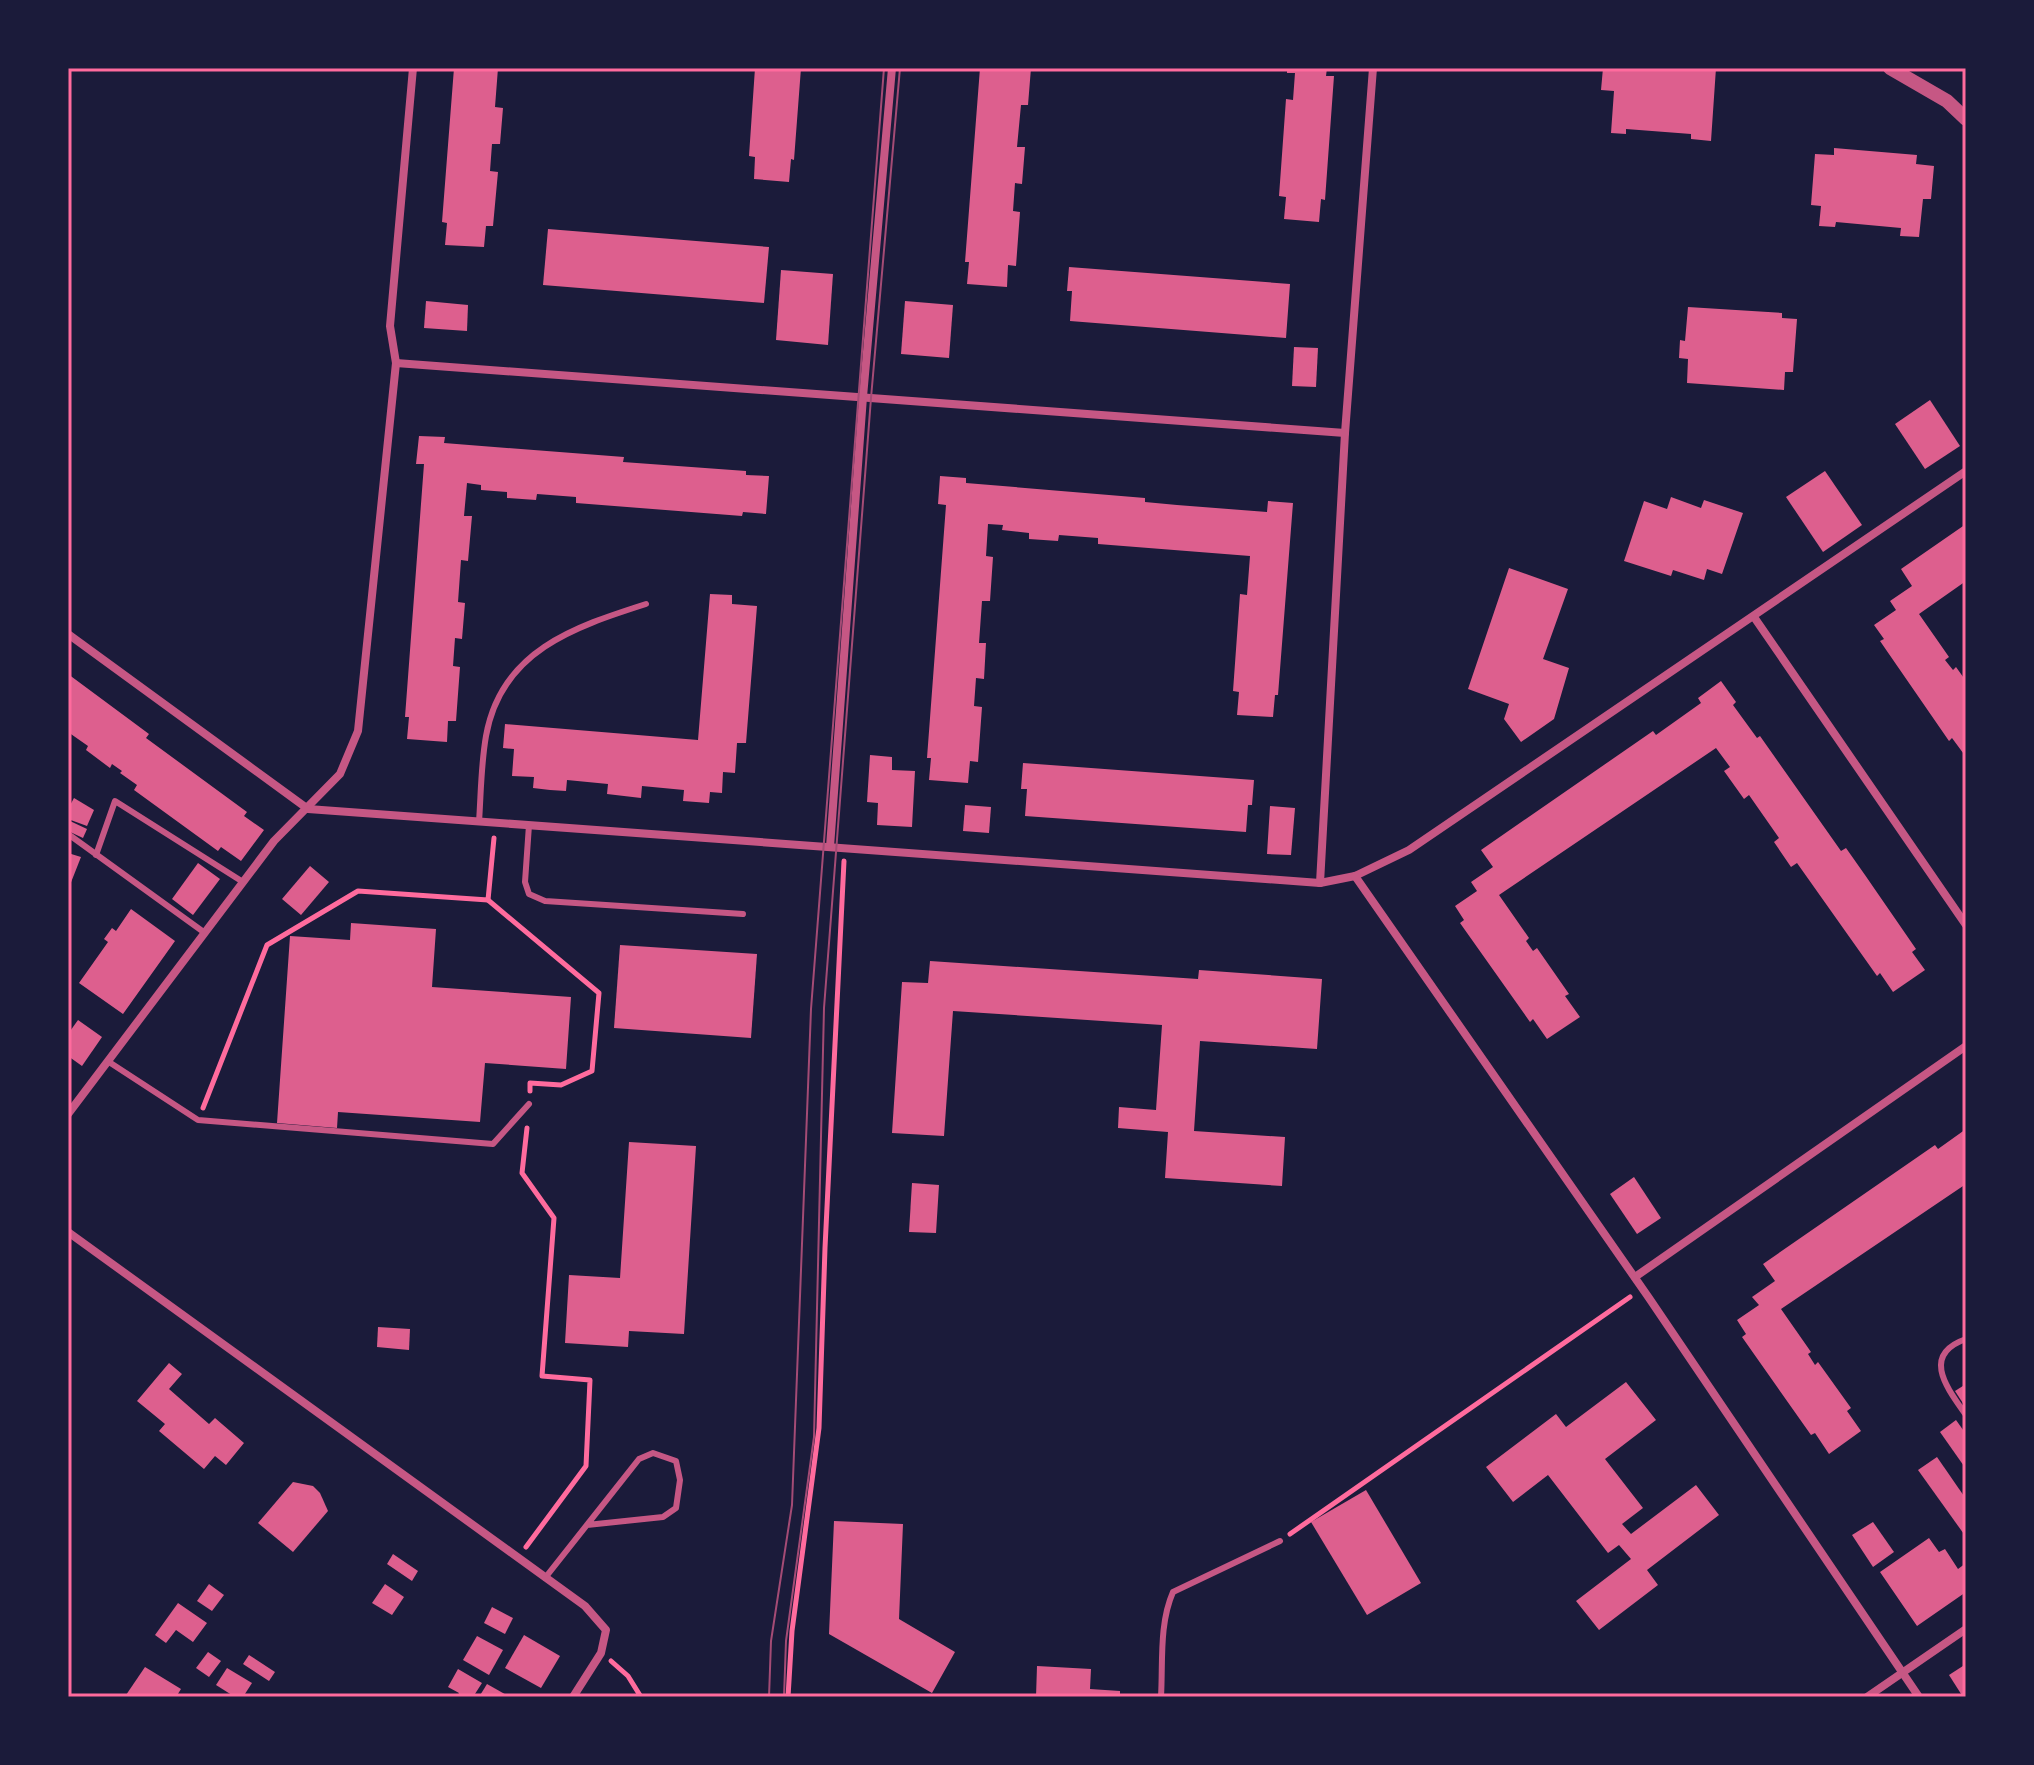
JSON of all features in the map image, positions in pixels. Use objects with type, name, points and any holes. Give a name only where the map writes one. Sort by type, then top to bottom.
[{"type":"street","points":[[68,1114],[274,841],[340,774],[358,731],[396,363],[390,326],[413,68]]},
{"type":"street","points":[[830,847],[863,397],[892,68]]},
{"type":"street","points":[[1320,883],[1345,433],[1373,68]]},
{"type":"street","points":[[1890,68],[1947,101],[1966,119]]},
{"type":"street","points":[[396,363],[1345,433]]},
{"type":"street","points":[[68,634],[308,809],[1320,883],[1355,876],[1409,850],[1966,471]]},
{"type":"street","points":[[1754,617],[1966,925]]},
{"type":"street","points":[[1355,876],[1635,1277],[1919,1697]]},
{"type":"street","points":[[1635,1277],[1966,1046]]},
{"type":"street","points":[[68,1232],[585,1606],[606,1630],[601,1653],[573,1697]]},
{"type":"street","points":[[1867,1697],[1966,1629]]},
{"type":"lane","points":[[479,822],[486,735],[496,701],[516,670],[546,644],[589,622],[646,604]]},
{"type":"lane","points":[[96,855],[115,801],[243,882]]},
{"type":"lane","points":[[529,825],[525,882],[529,894],[545,901],[743,914]]},
{"type":"lane","points":[[68,834],[205,933]]},
{"type":"lane","points":[[109,1062],[198,1120],[493,1144],[529,1104]]},
{"type":"lane","points":[[1966,1339],[1945,1352],[1940,1364],[1942,1380],[1966,1415]]},
{"type":"lane","points":[[545,1578],[639,1459],[653,1453],[676,1461],[680,1480],[676,1508],[663,1517],[587,1525]]},
{"type":"lane","points":[[1161,1697],[1164,1626],[1173,1592],[1280,1541]]},
{"type":"path","points":[[788,1697],[792,1631],[819,1428],[845,848]]},
{"type":"path","points":[[488,900],[492,859]]},
{"type":"path","points":[[198,1120],[267,945],[358,891],[488,900],[599,993],[592,1071],[561,1085],[530,1083],[522,1173],[554,1218],[542,1376],[590,1380],[586,1466],[540,1528]]},
{"type":"path","points":[[1280,1541],[1643,1289]]},
{"type":"path","points":[[601,1653],[628,1676],[641,1697]]},
{"type":"building","points":[[454,68],[498,68],[495,107],[503,108],[500,144],[492,144],[490,171],[498,172],[493,226],[486,226],[484,247],[445,245],[447,223],[442,222]]},
{"type":"building","points":[[755,68],[801,68],[794,160],[791,159],[789,182],[754,179],[755,157],[749,156]]},
{"type":"building","points":[[980,68],[1031,68],[1028,105],[1021,105],[1017,147],[1025,147],[1022,184],[1015,183],[1013,211],[1020,212],[1016,266],[1008,265],[1007,287],[967,284],[969,262],[965,262]]},
{"type":"building","points":[[1287,68],[1327,68],[1326,76],[1334,76],[1325,200],[1321,199],[1319,222],[1284,219],[1286,197],[1279,196],[1286,99],[1293,100],[1295,73],[1287,73]]},
{"type":"building","points":[[1603,68],[1716,68],[1711,141],[1691,139],[1691,134],[1626,129],[1626,134],[1611,133],[1614,91],[1601,90]]},
{"type":"building","points":[[1834,148],[1917,155],[1916,164],[1934,166],[1931,199],[1923,199],[1919,237],[1900,236],[1901,228],[1836,222],[1835,227],[1819,226],[1821,206],[1811,205],[1815,154],[1834,155]]},
{"type":"building","points":[[548,229],[769,247],[764,303],[543,285]]},
{"type":"building","points":[[1069,267],[1290,284],[1286,338],[1070,321],[1072,291],[1067,291]]},
{"type":"building","points":[[781,270],[833,274],[828,345],[776,340]]},
{"type":"building","points":[[426,301],[468,305],[467,331],[424,328]]},
{"type":"building","points":[[905,301],[953,305],[949,358],[901,354]]},
{"type":"building","points":[[1688,307],[1782,313],[1782,318],[1797,319],[1793,372],[1785,372],[1784,390],[1687,383],[1688,359],[1679,358],[1680,340],[1685,341]]},
{"type":"building","points":[[1294,347],[1318,348],[1316,387],[1292,386]]},
{"type":"building","points":[[1930,400],[1960,446],[1925,469],[1895,424]]},
{"type":"building","points":[[419,436],[445,437],[444,443],[624,457],[623,462],[746,471],[746,475],[769,476],[766,514],[743,512],[742,516],[576,503],[576,497],[537,494],[536,500],[507,498],[507,492],[481,490],[481,485],[467,483],[464,516],[472,516],[468,561],[461,560],[458,602],[465,603],[462,639],[455,638],[453,666],[460,667],[456,721],[448,721],[447,742],[407,739],[409,717],[405,717],[424,464],[416,464]]},
{"type":"building","points":[[1825,471],[1862,525],[1823,552],[1786,497]]},
{"type":"building","points":[[940,476],[966,478],[966,483],[1267,512],[1268,501],[1293,503],[1278,695],[1275,695],[1273,717],[1237,715],[1239,692],[1233,691],[1240,594],[1247,595],[1250,556],[1098,544],[1098,538],[1059,535],[1058,541],[1029,539],[1029,533],[1002,530],[1003,525],[988,524],[986,556],[993,557],[990,601],[982,601],[979,643],[986,643],[984,679],[976,678],[974,706],[982,707],[978,762],[970,761],[968,783],[929,780],[931,758],[927,758],[946,505],[938,504]]},
{"type":"building","points":[[1671,497],[1701,508],[1704,500],[1743,513],[1722,574],[1707,569],[1704,580],[1673,570],[1671,576],[1624,561],[1644,501],[1667,509]]},
{"type":"building","points":[[1966,524],[1966,581],[1919,614],[1949,657],[1945,660],[1953,670],[1956,667],[1966,681],[1966,757],[1952,738],[1949,741],[1880,641],[1884,639],[1874,625],[1896,610],[1890,601],[1912,586],[1901,569]]},
{"type":"building","points":[[1509,568],[1568,589],[1543,659],[1569,668],[1554,719],[1521,742],[1504,719],[1509,704],[1468,689]]},
{"type":"building","points":[[710,594],[732,595],[732,604],[757,606],[746,743],[737,743],[735,773],[723,772],[722,793],[710,792],[709,803],[683,801],[684,790],[642,786],[641,798],[607,794],[608,784],[567,780],[566,791],[533,788],[534,777],[512,776],[514,749],[503,748],[505,724],[698,740]]},
{"type":"building","points":[[68,674],[149,734],[146,738],[247,812],[244,816],[264,830],[241,861],[221,847],[218,851],[134,790],[137,785],[120,773],[122,771],[112,764],[110,768],[68,732]]},
{"type":"building","points":[[1721,681],[1736,702],[1733,705],[1757,738],[1760,736],[1841,851],[1846,848],[1916,949],[1912,952],[1925,970],[1893,992],[1880,973],[1877,976],[1797,863],[1791,867],[1774,842],[1779,838],[1749,795],[1744,799],[1724,771],[1730,767],[1716,748],[1499,895],[1529,938],[1526,941],[1533,951],[1537,948],[1569,994],[1565,996],[1580,1017],[1547,1039],[1533,1019],[1530,1022],[1460,923],[1464,920],[1455,906],[1477,891],[1471,882],[1493,867],[1481,850],[1653,731],[1656,735],[1701,703],[1698,698]]},
{"type":"building","points":[[870,755],[892,757],[892,770],[915,771],[912,827],[877,825],[878,803],[867,802]]},
{"type":"building","points":[[1023,763],[1254,780],[1246,832],[1025,816],[1027,789],[1021,789]]},
{"type":"building","points":[[74,798],[94,810],[87,826],[68,819],[68,809]]},
{"type":"building","points":[[965,805],[991,807],[989,833],[963,831]]},
{"type":"building","points":[[1270,806],[1295,808],[1291,855],[1267,854]]},
{"type":"building","points":[[70,821],[87,829],[83,838],[68,831]]},
{"type":"building","points":[[68,853],[81,857],[68,890]]},
{"type":"building","points":[[198,863],[220,879],[193,915],[172,899]]},
{"type":"building","points":[[310,866],[329,882],[301,915],[282,899]]},
{"type":"building","points":[[131,909],[175,941],[123,1014],[79,983],[108,942],[104,939],[112,928],[116,931]]},
{"type":"building","points":[[351,923],[436,929],[432,987],[571,997],[566,1069],[485,1063],[480,1122],[338,1112],[337,1128],[277,1123],[290,936],[350,940]]},
{"type":"building","points":[[620,945],[757,954],[751,1038],[614,1028]]},
{"type":"building","points":[[930,961],[1198,979],[1199,970],[1322,979],[1317,1049],[1200,1041],[1194,1131],[1285,1137],[1282,1186],[1165,1178],[1168,1132],[1118,1128],[1119,1107],[1156,1110],[1162,1025],[953,1011],[944,1136],[892,1133],[902,982],[928,983]]},
{"type":"building","points":[[78,1020],[102,1037],[82,1066],[68,1056],[68,1034]]},
{"type":"building","points":[[1966,1129],[1966,1184],[1781,1309],[1811,1352],[1808,1354],[1815,1365],[1818,1362],[1851,1408],[1847,1411],[1861,1431],[1829,1454],[1815,1433],[1811,1435],[1742,1337],[1746,1334],[1737,1320],[1759,1305],[1752,1297],[1775,1281],[1763,1264],[1935,1145],[1938,1149]]},
{"type":"building","points":[[629,1142],[696,1146],[684,1334],[629,1331],[628,1347],[565,1343],[569,1275],[620,1278]]},
{"type":"building","points":[[1634,1177],[1661,1218],[1637,1234],[1610,1194]]},
{"type":"building","points":[[912,1183],[939,1185],[936,1233],[909,1232]]},
{"type":"building","points":[[378,1327],[410,1329],[409,1350],[377,1347]]},
{"type":"building","points":[[169,1363],[182,1374],[169,1389],[209,1424],[215,1418],[244,1443],[226,1465],[215,1456],[204,1469],[159,1431],[165,1424],[137,1401]]},
{"type":"building","points":[[1626,1382],[1656,1420],[1605,1459],[1643,1508],[1622,1524],[1631,1534],[1696,1485],[1719,1515],[1647,1570],[1658,1585],[1599,1630],[1576,1601],[1631,1559],[1619,1545],[1608,1553],[1548,1475],[1513,1502],[1486,1467],[1556,1414],[1566,1427]]},
{"type":"building","points":[[1966,1384],[1966,1408],[1955,1391]]},
{"type":"building","points":[[1956,1420],[1966,1434],[1966,1469],[1940,1432]]},
{"type":"building","points":[[1937,1457],[1966,1499],[1966,1537],[1918,1470]]},
{"type":"building","points":[[293,1482],[313,1486],[320,1493],[328,1511],[293,1552],[258,1523]]},
{"type":"building","points":[[1366,1490],[1421,1583],[1367,1615],[1311,1522]]},
{"type":"building","points":[[834,1521],[903,1524],[899,1619],[955,1652],[932,1693],[829,1634]]},
{"type":"building","points":[[1873,1522],[1894,1552],[1873,1567],[1852,1535]]},
{"type":"building","points":[[1929,1538],[1939,1552],[1945,1549],[1958,1569],[1966,1563],[1966,1592],[1917,1626],[1880,1572]]},
{"type":"building","points":[[393,1554],[418,1571],[412,1581],[387,1564]]},
{"type":"building","points":[[209,1584],[224,1595],[212,1611],[197,1601]]},
{"type":"building","points":[[385,1584],[404,1597],[392,1615],[372,1603]]},
{"type":"building","points":[[178,1603],[207,1623],[193,1642],[176,1630],[166,1643],[155,1635]]},
{"type":"building","points":[[492,1607],[513,1618],[505,1634],[484,1623]]},
{"type":"building","points":[[524,1635],[560,1656],[541,1688],[505,1668]]},
{"type":"building","points":[[477,1636],[503,1650],[489,1675],[463,1660]]},
{"type":"building","points":[[208,1652],[221,1661],[209,1677],[196,1668]]},
{"type":"building","points":[[249,1655],[275,1672],[269,1681],[243,1664]]},
{"type":"building","points":[[1966,1664],[1966,1697],[1963,1697],[1949,1675]]},
{"type":"building","points":[[1037,1666],[1091,1669],[1090,1689],[1120,1691],[1120,1697],[1036,1697]]},
{"type":"building","points":[[145,1667],[181,1689],[176,1697],[126,1695]]},
{"type":"building","points":[[227,1668],[252,1683],[243,1697],[235,1697],[216,1685]]},
{"type":"building","points":[[458,1669],[482,1683],[473,1697],[457,1697],[459,1693],[448,1687]]},
{"type":"building","points":[[487,1684],[510,1697],[479,1697]]},
{"type":"tram line","points":[[769,1697],[771,1641],[792,1505],[811,1009],[884,68]]},
{"type":"tram line","points":[[784,1697],[786,1641],[814,1437],[824,1008],[900,68]]}]
